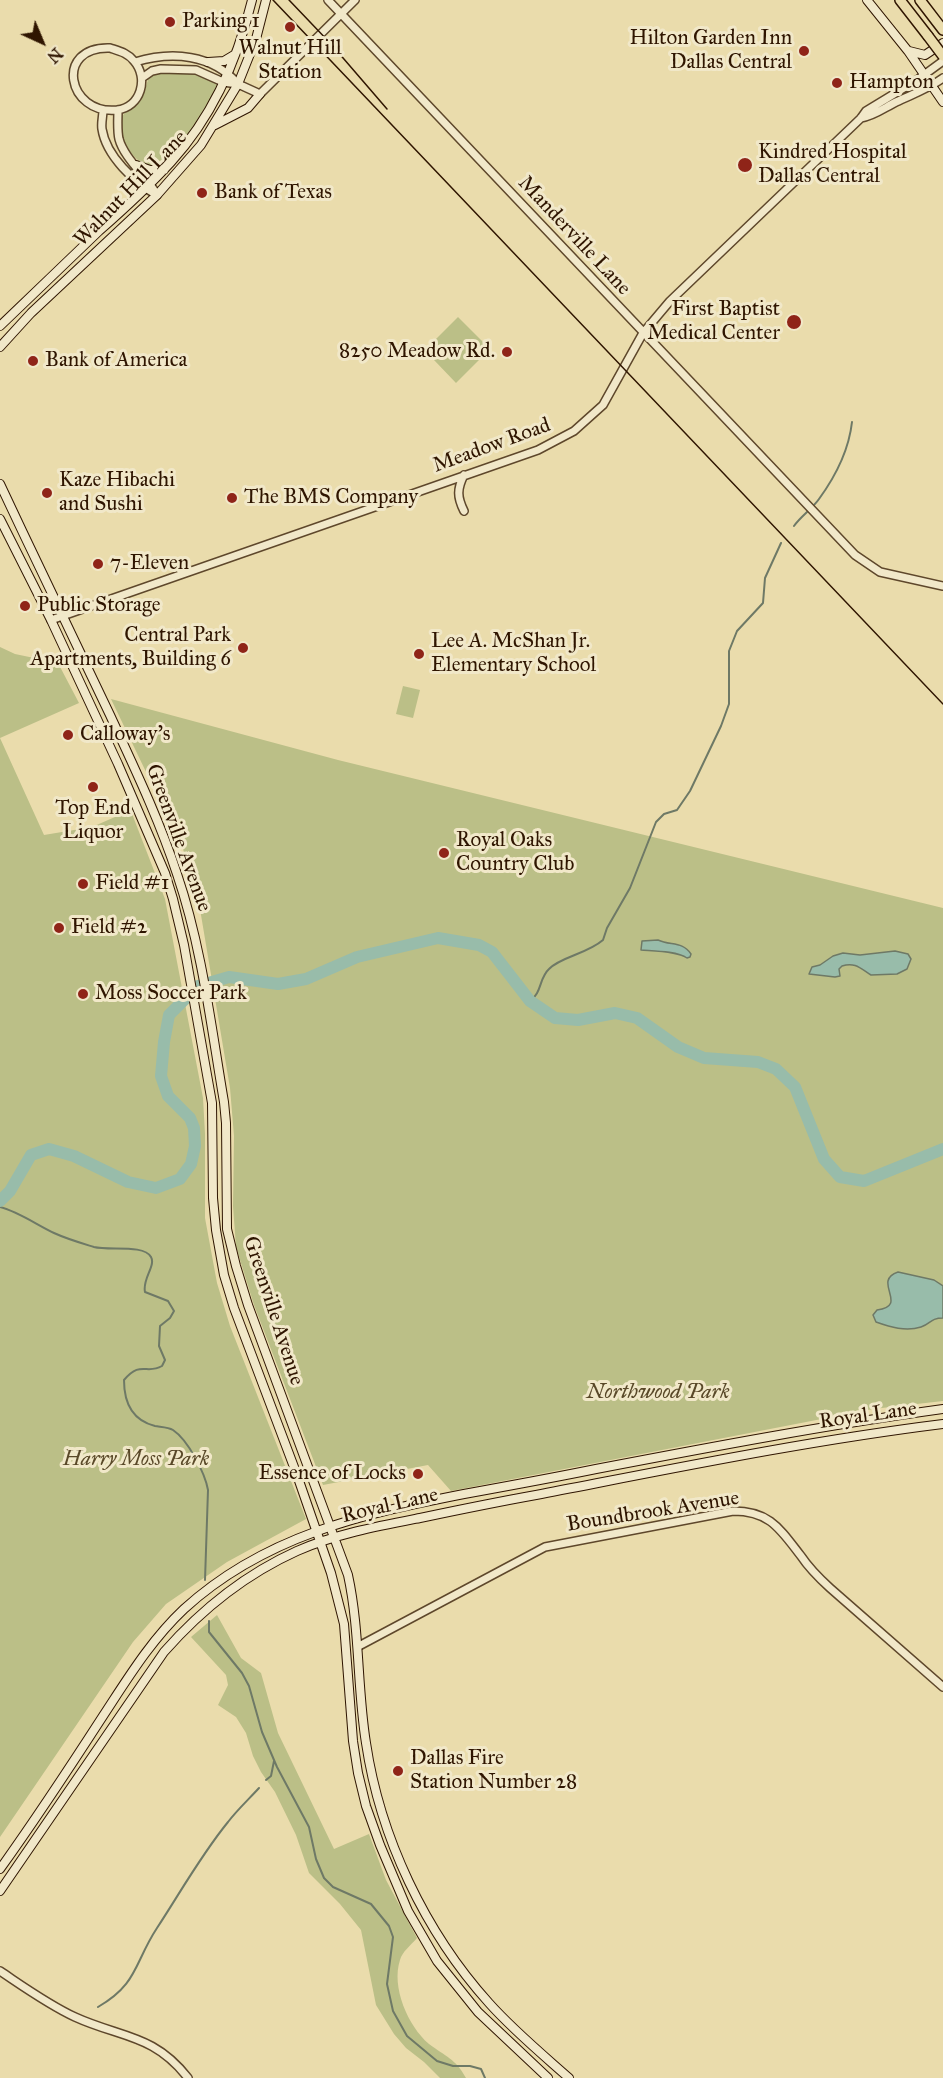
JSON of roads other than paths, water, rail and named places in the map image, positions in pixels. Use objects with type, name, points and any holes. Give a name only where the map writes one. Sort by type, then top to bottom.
[{"type":"highway","points":[[900,0],[943,56]]},
{"type":"highway","points":[[920,0],[942,28]]},
{"type":"main road","name":"Walnut Hill Lane","points":[[0,326],[164,170],[199,125],[224,82],[236,55],[252,0]]},
{"type":"main road","name":"Walnut Hill Lane","points":[[0,347],[57,289],[157,195],[192,157],[214,126],[238,84],[256,39],[266,0]]},
{"type":"main road","points":[[867,0],[908,51],[943,102]]},
{"type":"main road","points":[[908,51],[925,55],[943,43]]},
{"type":"main road","points":[[208,62],[224,61],[236,55]]},
{"type":"main road","points":[[214,126],[248,108],[258,96]]},
{"type":"main road","points":[[136,165],[150,170],[164,170]]},
{"type":"main road","points":[[49,280],[57,289]]},
{"type":"main road","name":"Greenville Avenue","points":[[0,484],[64,615],[151,806],[175,867],[188,911],[199,959],[226,1123],[227,1229],[241,1286],[350,1582],[359,1646],[365,1740],[380,1803],[402,1866],[436,1932],[464,1972],[501,2016],[569,2078]]},
{"type":"main road","name":"Greenville Avenue","points":[[0,519],[51,620],[112,751],[165,873],[179,921],[212,1103],[216,1230],[229,1295],[331,1574],[344,1624],[354,1741],[366,1806],[408,1911],[437,1961],[478,2012],[548,2078]]},
{"type":"main road","points":[[8,536],[22,530]]},
{"type":"main road","points":[[112,751],[124,746]]},
{"type":"main road","points":[[138,811],[151,806]]},
{"type":"main road","points":[[165,873],[175,867]]},
{"type":"main road","points":[[269,1405],[283,1401]]},
{"type":"main road","name":"Royal Lane","points":[[0,1869],[148,1649],[172,1621],[209,1590],[256,1558],[316,1530],[422,1503],[759,1438],[943,1409]]},
{"type":"main road","name":"Royal Lane","points":[[0,1891],[164,1652],[185,1628],[217,1601],[270,1565],[321,1542],[440,1513],[788,1446],[943,1424]]},
{"type":"main road","points":[[209,1590],[217,1601]]},
{"type":"main road","points":[[354,1741],[365,1740]]},
{"type":"main road","points":[[366,1806],[380,1803]]},
{"type":"main road","points":[[390,1870],[402,1866]]},
{"type":"street","name":"Manderville Lane","points":[[328,0],[855,555],[872,568],[943,586]]},
{"type":"street","points":[[135,62],[160,56],[182,56],[208,62],[228,73],[238,84],[258,96],[355,0]]},
{"type":"street","points":[[110,48],[124,53],[135,62],[142,78],[140,93],[136,99],[118,110],[103,110],[82,99],[75,89],[73,70],[79,58],[96,49],[110,48]]},
{"type":"street","name":"Meadow Road","points":[[51,620],[546,446],[565,437],[585,423],[603,405],[643,333],[659,312],[684,287],[866,111],[943,61]]},
{"type":"street","points":[[142,78],[156,70],[181,68],[203,72],[224,82],[238,84]]},
{"type":"street","name":"Meadow Road","points":[[861,118],[870,117],[932,86],[943,78]]},
{"type":"street","points":[[103,110],[102,129],[110,151],[157,195]]},
{"type":"street","points":[[118,110],[119,140],[148,186]]},
{"type":"street","points":[[464,475],[458,492],[464,511]]},
{"type":"street","name":"Boundbrook Avenue","points":[[359,1646],[545,1547],[733,1511],[744,1511],[774,1522],[812,1571],[943,1687]]},
{"type":"street","points":[[0,1971],[69,2014],[150,2043],[173,2061],[188,2078]]},
{"type":"waterway","points":[[794,526],[816,503],[830,481],[844,452],[852,422]]},
{"type":"waterway","points":[[530,1001],[537,994],[546,973],[554,965],[603,940],[607,928],[630,888],[656,822],[664,814],[677,810],[690,791],[729,704],[729,651],[737,631],[763,603],[765,578],[781,543]]},
{"type":"waterway","points":[[0,1201],[10,1191],[31,1155],[49,1149],[74,1156],[128,1182],[156,1188],[180,1179],[191,1164],[195,1146],[194,1128],[190,1118],[168,1096],[161,1076],[164,1042],[169,1015],[198,986],[229,977],[278,984],[306,979],[357,957],[438,938],[479,945],[492,952],[530,1001],[555,1018],[578,1020],[615,1013],[637,1018],[678,1047],[704,1058],[758,1062],[776,1069],[795,1087],[824,1159],[840,1177],[864,1181],[943,1149]]},
{"type":"waterway","points":[[0,1207],[74,1241],[100,1248],[141,1251],[151,1257],[152,1264],[145,1282],[145,1292],[168,1301],[174,1311],[170,1318],[160,1326],[159,1346],[165,1360],[162,1366],[139,1369],[130,1374],[124,1380],[125,1396],[127,1403],[140,1419],[155,1426],[171,1429],[179,1435],[195,1457],[203,1475],[208,1490],[205,1580]]},
{"type":"waterway","points":[[209,1621],[209,1632],[242,1673],[249,1686],[262,1732],[277,1767],[309,1827],[316,1859],[324,1878],[333,1887],[371,1904],[389,1926],[393,1937],[387,1984],[393,2011],[407,2036],[437,2061],[453,2066],[470,2066],[481,2069],[485,2078]]},
{"type":"waterway","points":[[266,1780],[271,1776],[274,1761]]},
{"type":"waterway","points":[[98,2007],[121,1990],[128,1981],[150,1940],[200,1861],[218,1835],[259,1788]]},
{"type":"tram line","points":[[273,0],[943,704]]},
{"type":"tram line","points":[[289,0],[331,44],[387,109]]},
{"type":"place","name":"Parking 1","points":[[170,22]]},
{"type":"place","name":"Walnut Hill Station","points":[[290,27]]},
{"type":"place","name":"Hilton Garden Inn Dallas Central","points":[[804,51]]},
{"type":"place","name":"Hampton","points":[[837,83]]},
{"type":"place","name":"Kindred Hospital Dallas Central","points":[[745,165]]},
{"type":"place","name":"Bank of Texas","points":[[202,193]]},
{"type":"place","name":"First Baptist Medical Center","points":[[794,322]]},
{"type":"place","name":"8250 Meadow Rd.","points":[[507,352]]},
{"type":"place","name":"Bank of America","points":[[33,361]]},
{"type":"place","name":"Kaze Hibachi and Sushi","points":[[47,493]]},
{"type":"place","name":"The BMS Company","points":[[232,498]]},
{"type":"place","name":"7-Eleven","points":[[98,564]]},
{"type":"place","name":"Public Storage","points":[[25,606]]},
{"type":"place","name":"Central Park Apartments, Building 6","points":[[243,648]]},
{"type":"place","name":"Lee A. McShan Jr. Elementary School","points":[[419,654]]},
{"type":"place","name":"Calloway's","points":[[68,735]]},
{"type":"place","name":"Top End Liquor","points":[[93,787]]},
{"type":"place","name":"Royal Oaks Country Club","points":[[444,853]]},
{"type":"place","name":"Field #1","points":[[83,884]]},
{"type":"place","name":"Field #2","points":[[59,928]]},
{"type":"place","name":"Moss Soccer Park","points":[[83,994]]},
{"type":"place","name":"Essence of Locks","points":[[418,1474]]},
{"type":"place","name":"Dallas Fire Station Number 28","points":[[398,1771]]},
{"type":"park label","name":"Northwood Park","points":[[658,1393]]},
{"type":"park label","name":"Harry Moss Park","points":[[136,1460]]}]
